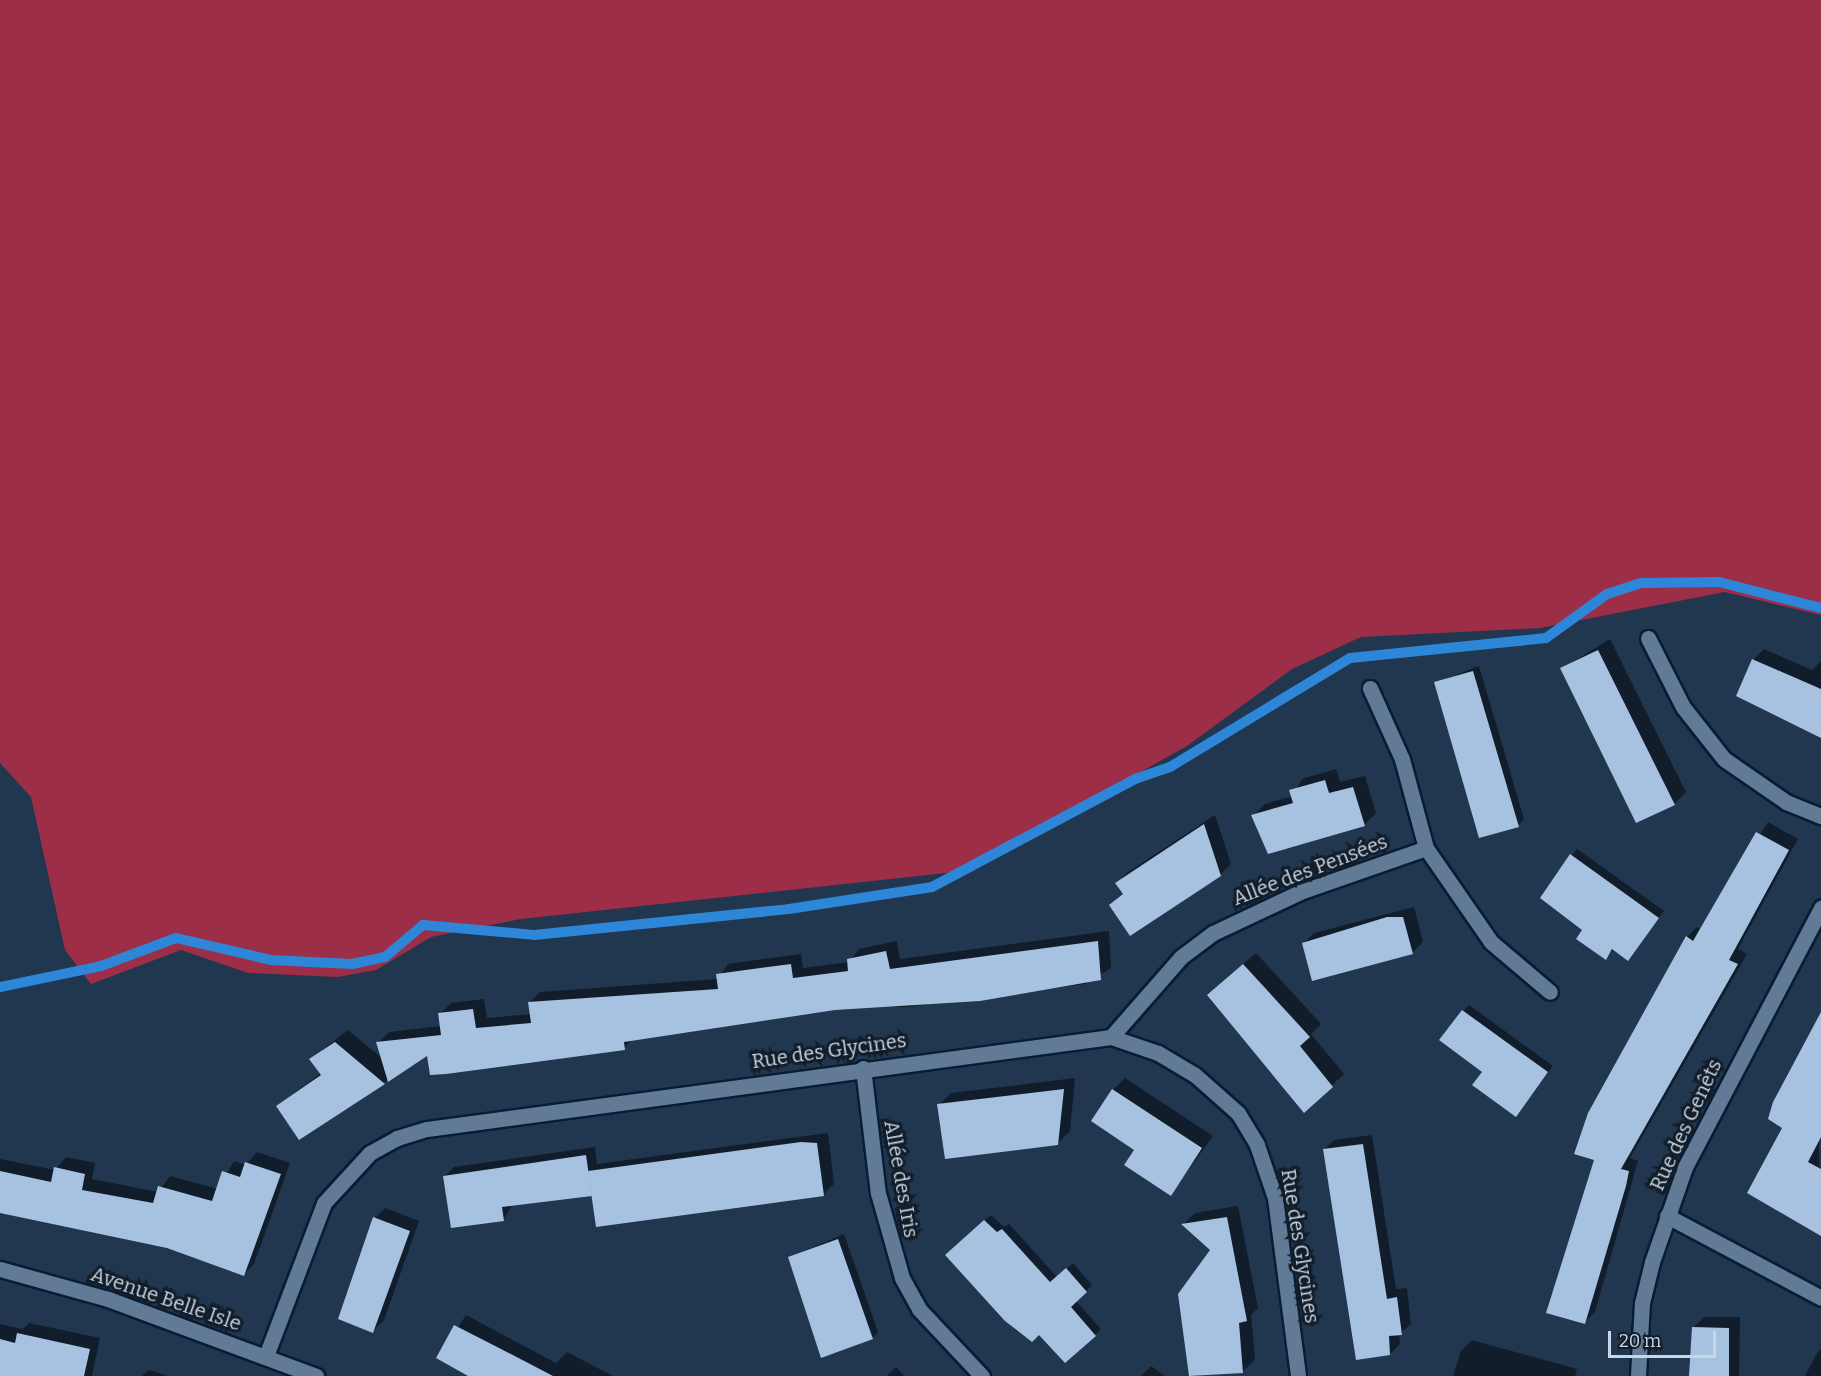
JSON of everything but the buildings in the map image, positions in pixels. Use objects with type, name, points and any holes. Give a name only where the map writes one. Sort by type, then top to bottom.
[{"type":"street","points":[[1648,638],[1683,707],[1724,759],[1786,802],[1821,816]]},
{"type":"street","points":[[1370,688],[1399,751],[1426,848],[1491,942],[1550,992]]},
{"type":"street","name":"Allée des Pensées","points":[[1111,1037],[1181,957],[1213,933],[1291,896],[1426,848]]},
{"type":"street","name":"Rue des Genêts","points":[[1638,1376],[1642,1303],[1667,1216],[1685,1167],[1821,908]]},
{"type":"street","name":"Rue des Glycines","points":[[266,1356],[324,1203],[370,1153],[397,1138],[427,1128],[862,1068],[1111,1037],[1158,1053],[1195,1075],[1238,1113],[1257,1145],[1275,1198],[1298,1376]]},
{"type":"street","name":"Allée des Iris","points":[[862,1068],[878,1193],[902,1278],[919,1309],[982,1376]]},
{"type":"street","points":[[1667,1216],[1821,1298]]},
{"type":"street","name":"Avenue Belle Isle","points":[[0,1269],[108,1299],[316,1376]]},
{"type":"shaded area","points":[[0,0],[1821,0],[1821,615],[1725,592],[1540,628],[1361,637],[1292,669],[1187,746],[964,871],[521,919],[431,937],[376,970],[338,977],[248,973],[181,950],[91,984],[65,950],[31,797],[0,763]]},
{"type":"waterway","points":[[0,987],[101,966],[176,938],[271,960],[352,964],[385,957],[423,925],[534,935],[789,909],[932,887],[1135,779],[1170,767],[1350,658],[1546,638],[1607,594],[1641,583],[1719,582],[1821,608]]}]
